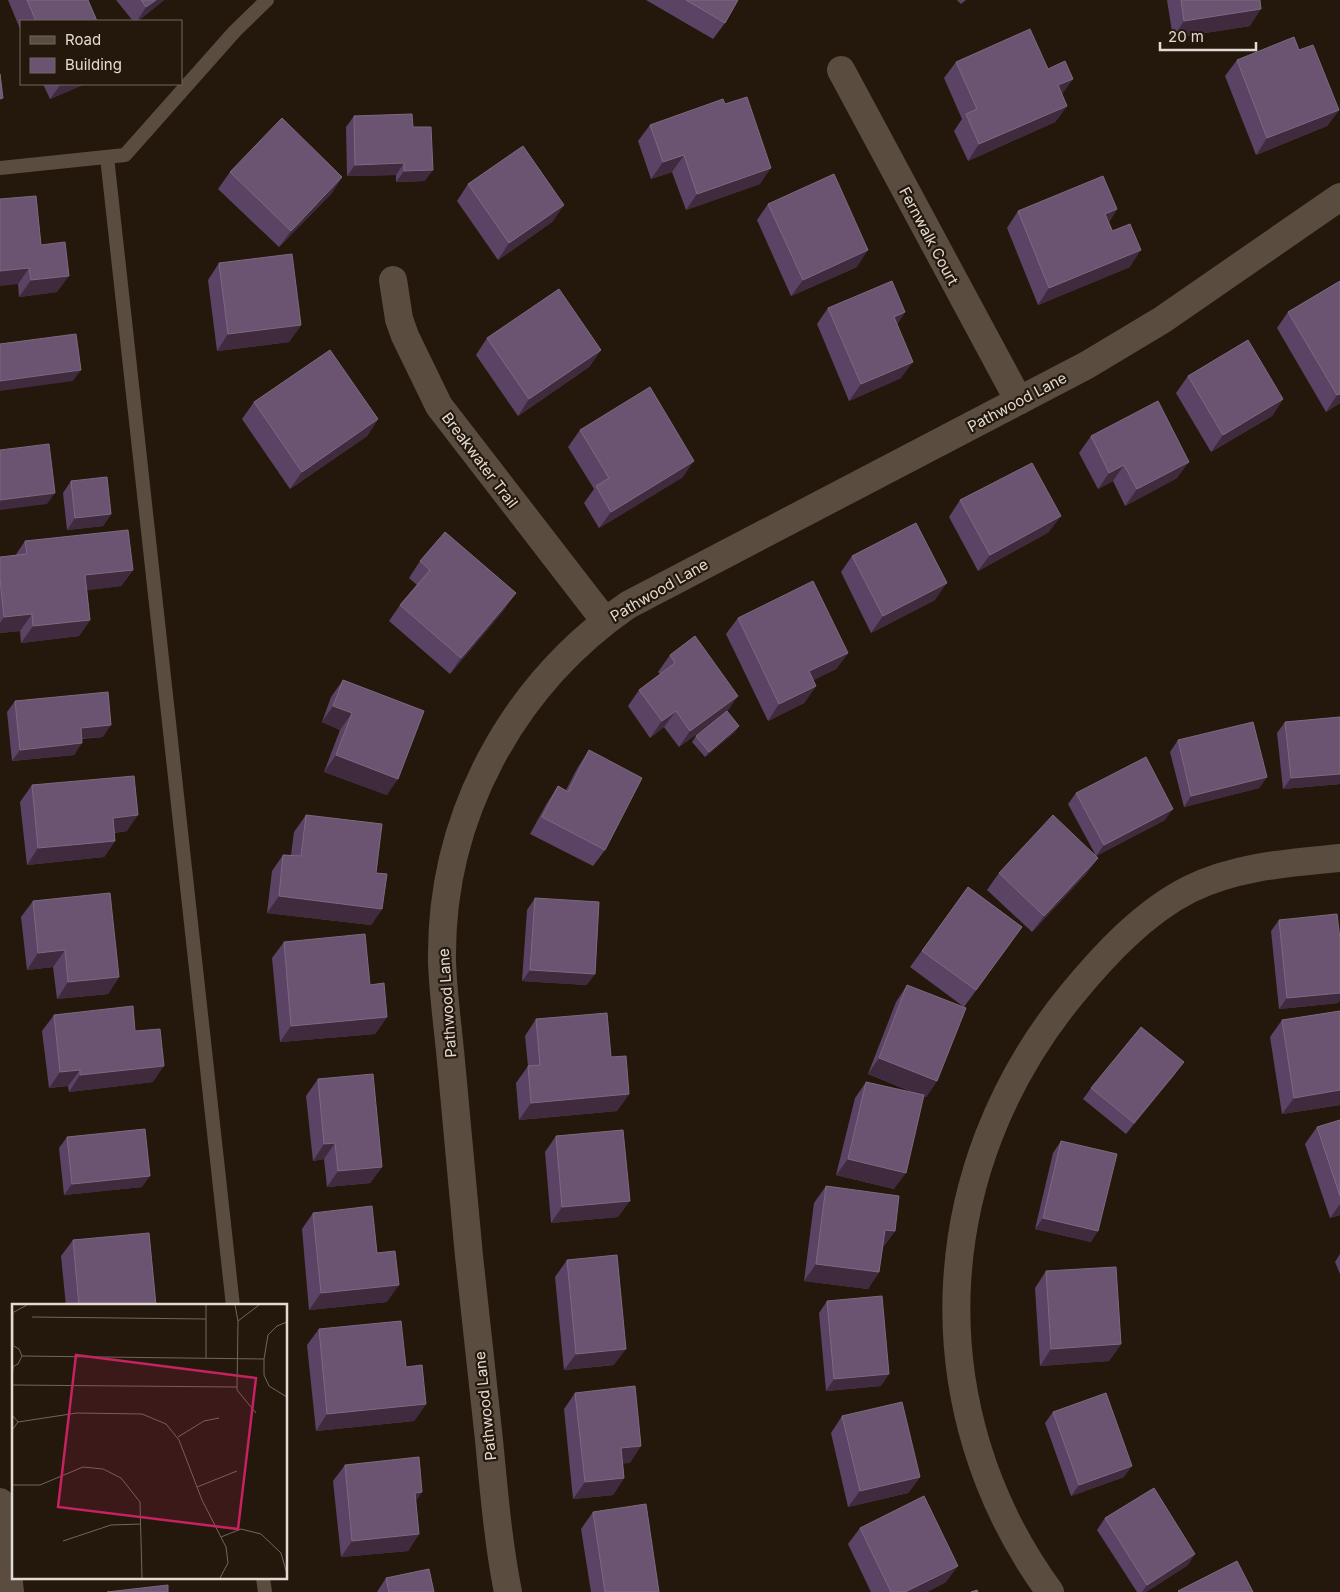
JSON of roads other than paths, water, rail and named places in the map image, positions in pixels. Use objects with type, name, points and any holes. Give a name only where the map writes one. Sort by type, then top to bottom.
[{"type":"street","name":"Fernwalk Court","points":[[841,70],[1019,402]]},
{"type":"street","name":"Pathwood Lane","points":[[508,1592],[497,1523],[461,1176],[443,976],[444,930],[448,894],[463,826],[490,760],[520,709],[537,686],[583,638],[628,605],[675,578],[1019,402],[1087,365],[1162,320],[1340,197]]},
{"type":"street","name":"Breakwater Trail","points":[[393,280],[400,319],[406,336],[439,406],[467,445],[605,621]]},
{"type":"street","points":[[1050,1592],[1011,1530],[988,1481],[967,1414],[957,1350],[956,1294],[962,1236],[972,1187],[993,1123],[1018,1071],[1046,1027],[1084,980],[1153,913],[1189,889],[1229,874],[1250,868],[1340,858]]},
{"type":"street","points":[[0,1502],[10,1592]]},
{"type":"lane","points":[[0,168],[125,155],[235,31],[268,0]]},
{"type":"lane","points":[[107,157],[233,1304]]}]
